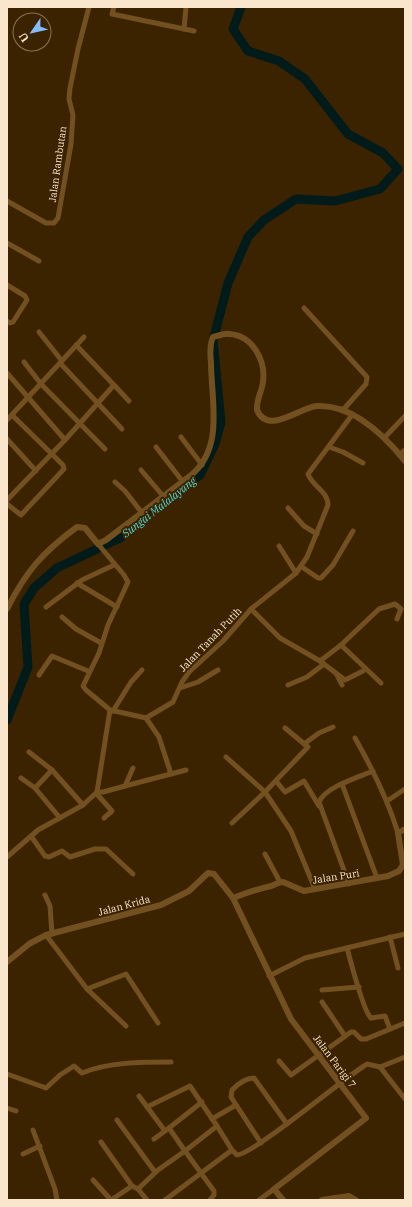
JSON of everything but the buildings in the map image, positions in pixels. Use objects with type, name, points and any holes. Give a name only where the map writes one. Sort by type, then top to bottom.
[{"type":"street","name":"Jalan Rambutan","points":[[7,201],[46,223],[54,224],[58,218],[71,144],[73,115],[69,99],[70,88],[78,48],[89,7]]},
{"type":"street","points":[[114,7],[112,14],[194,31]]},
{"type":"street","points":[[184,29],[186,7]]},
{"type":"street","points":[[7,243],[39,261]]},
{"type":"street","points":[[7,285],[25,296],[27,300],[14,322],[7,322]]},
{"type":"street","points":[[304,308],[367,377],[366,384],[343,410]]},
{"type":"street","points":[[39,332],[61,362],[97,404],[122,429]]},
{"type":"street","points":[[98,545],[183,482],[202,465],[208,452],[213,432],[210,356],[213,337],[226,333],[233,334],[246,340],[258,353],[261,360],[263,381],[257,410],[266,419],[271,421],[284,419],[316,406],[343,410],[385,437],[402,452],[405,460]]},
{"type":"street","points":[[7,504],[21,515],[63,470],[62,465],[9,416],[28,398],[84,337]]},
{"type":"street","points":[[76,345],[129,401]]},
{"type":"street","points":[[24,362],[41,384],[105,449]]},
{"type":"street","points":[[7,373],[66,440]]},
{"type":"street","points":[[7,500],[66,440],[114,385]]},
{"type":"street","points":[[352,415],[329,447],[343,452],[363,463]]},
{"type":"street","points":[[385,437],[405,416]]},
{"type":"street","points":[[181,438],[202,465]]},
{"type":"street","points":[[7,439],[36,471]]},
{"type":"street","points":[[156,447],[183,482]]},
{"type":"street","name":"Jalan Tanah Putih","points":[[146,718],[173,702],[190,672],[223,641],[251,609],[296,573],[302,566],[317,534],[326,511],[328,501],[308,474],[329,447]]},
{"type":"street","points":[[141,470],[163,496]]},
{"type":"street","points":[[115,482],[142,513]]},
{"type":"street","points":[[288,508],[304,526],[317,534]]},
{"type":"street","points":[[7,609],[19,586],[32,567],[52,546],[77,527],[85,528],[104,554],[124,575],[128,582],[101,643],[99,653],[88,671],[84,688],[111,710],[146,718],[159,737],[171,774]]},
{"type":"street","points":[[302,566],[318,578],[321,578],[333,565],[354,531]]},
{"type":"street","points":[[279,546],[296,573]]},
{"type":"street","points":[[46,607],[77,583],[114,564]]},
{"type":"street","points":[[77,583],[117,607]]},
{"type":"street","points":[[288,685],[307,677],[379,609],[395,604],[401,609],[397,619]]},
{"type":"street","points":[[251,609],[280,638],[322,662],[345,680],[363,671]]},
{"type":"street","points":[[62,617],[76,629],[101,643]]},
{"type":"street","points":[[341,645],[381,683]]},
{"type":"street","points":[[39,675],[52,656],[88,671]]},
{"type":"street","points":[[96,793],[111,710],[131,682],[142,670]]},
{"type":"street","points":[[180,688],[198,682],[218,670]]},
{"type":"street","points":[[335,671],[342,685]]},
{"type":"street","points":[[304,744],[319,733],[333,727]]},
{"type":"street","points":[[232,823],[307,750],[308,747],[285,728]]},
{"type":"street","points":[[355,738],[387,801],[398,833],[405,829]]},
{"type":"street","points":[[29,752],[52,770],[83,805]]},
{"type":"street","points":[[226,757],[264,792],[291,831],[315,889]]},
{"type":"street","points":[[125,786],[132,768]]},
{"type":"street","points":[[35,788],[52,770]]},
{"type":"street","points":[[7,857],[31,836],[83,805],[96,793],[186,770]]},
{"type":"street","points":[[319,806],[320,799],[323,796],[342,784],[373,771]]},
{"type":"street","points":[[21,778],[35,788],[60,818]]},
{"type":"street","points":[[276,781],[285,792],[304,781],[319,806],[349,884]]},
{"type":"street","points":[[342,784],[377,878]]},
{"type":"street","points":[[387,801],[405,789]]},
{"type":"street","points":[[96,793],[112,811],[104,818]]},
{"type":"street","name":"Jalan Puri","points":[[280,882],[304,891],[349,884],[395,873],[401,869],[402,856],[398,833]]},
{"type":"street","points":[[31,836],[45,856],[48,857],[62,851],[70,857],[95,849],[106,849],[133,874]]},
{"type":"street","points":[[233,898],[280,882],[265,854]]},
{"type":"street","name":"Jalan Krida","points":[[7,962],[29,944],[49,934],[161,905],[189,891],[210,872],[221,881],[233,898]]},
{"type":"street","points":[[45,895],[50,906],[49,934],[87,989],[126,1026]]},
{"type":"street","name":"Jalan Parigi 7","points":[[233,898],[291,1020],[364,1115],[365,1119],[274,1189]]},
{"type":"street","points":[[269,976],[305,958],[405,934]]},
{"type":"street","points":[[390,937],[398,968]]},
{"type":"street","points":[[347,948],[363,1005],[368,1015],[371,1018],[385,1016],[390,1029]]},
{"type":"street","points":[[87,989],[126,974],[158,1023]]},
{"type":"street","points":[[322,990],[359,987]]},
{"type":"street","points":[[322,1002],[345,1036]]},
{"type":"street","points":[[279,1060],[290,1076],[353,1031],[361,1039],[366,1039],[405,1023]]},
{"type":"street","points":[[147,1107],[188,1086],[191,1086],[232,1150],[237,1155],[241,1155],[261,1143],[339,1082],[367,1064],[380,1067],[405,1057]]},
{"type":"street","points":[[7,1074],[41,1086],[50,1086],[60,1075],[74,1066],[82,1073],[96,1067],[149,1062],[171,1062]]},
{"type":"street","points":[[380,1067],[405,1099]]},
{"type":"street","points":[[261,1143],[231,1097],[232,1090],[244,1080],[254,1078],[287,1124]]},
{"type":"street","points":[[139,1096],[201,1172],[215,1193],[210,1200]]},
{"type":"street","points":[[154,1139],[202,1102]]},
{"type":"street","points":[[212,1119],[236,1105]]},
{"type":"street","points":[[7,1108],[16,1111]]},
{"type":"street","points":[[116,1120],[155,1172]]},
{"type":"street","points":[[138,1188],[155,1172],[217,1126]]},
{"type":"street","points":[[33,1130],[55,1189],[56,1200]]},
{"type":"street","points":[[100,1142],[132,1186],[138,1188],[147,1200]]},
{"type":"street","points":[[22,1154],[40,1146]]},
{"type":"street","points":[[165,1200],[232,1150]]},
{"type":"street","points":[[93,1180],[111,1200],[132,1186]]},
{"type":"street","points":[[260,1200],[274,1189],[283,1200]]},
{"type":"street","points":[[322,1200],[349,1196],[356,1200]]},
{"type":"waterway","name":"Sungai Malalayang","points":[[7,720],[28,667],[24,604],[34,588],[57,568],[122,537],[200,475],[215,444],[221,422],[213,341],[228,283],[248,237],[264,220],[296,199],[335,201],[380,189],[398,169],[383,153],[348,134],[305,79],[279,61],[248,51],[233,29],[241,7]]}]
